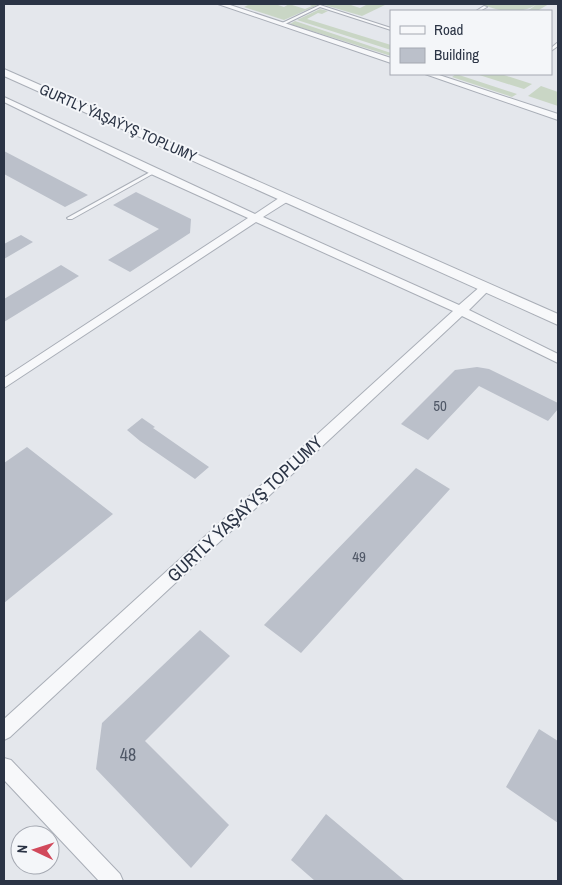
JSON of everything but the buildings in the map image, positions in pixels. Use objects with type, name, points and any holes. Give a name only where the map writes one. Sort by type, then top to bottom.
[{"type":"street","points":[[221,4],[390,61]]},
{"type":"street","name":"GURTLY ÝAŞAÝYŞ TOPLUMY","points":[[4,72],[558,320]]},
{"type":"street","points":[[431,75],[558,118]]},
{"type":"street","points":[[4,99],[154,172],[258,217],[460,310],[558,358]]},
{"type":"street","points":[[4,384],[286,198]]},
{"type":"street","name":"GURTLY ÝAŞAÝYŞ TOPLUMY","points":[[4,731],[486,287]]},
{"type":"street","points":[[4,767],[113,881]]},
{"type":"lane","points":[[282,24],[320,6],[390,29]]},
{"type":"lane","points":[[480,10],[485,8]]},
{"type":"lane","points":[[70,218],[154,172]]},
{"type":"green space","points":[[250,4],[275,4],[284,7],[289,4],[305,9],[312,6],[307,4],[320,4],[284,20],[244,7]]},
{"type":"green space","points":[[321,4],[353,4],[351,5],[360,8],[366,5],[363,4],[387,4],[362,16]]},
{"type":"green space","points":[[478,4],[549,4],[539,10],[528,10],[536,5],[524,10],[499,10]]},
{"type":"green space","points":[[320,9],[328,11],[322,14],[318,13],[307,19],[390,45],[390,50],[297,20]]},
{"type":"green space","points":[[295,21],[390,53],[390,56],[290,24]]},
{"type":"green space","points":[[459,75],[517,94],[512,97],[452,77]]},
{"type":"green space","points":[[479,75],[504,75],[532,84],[524,89]]},
{"type":"green space","points":[[541,86],[558,92],[558,106],[528,96]]}]
